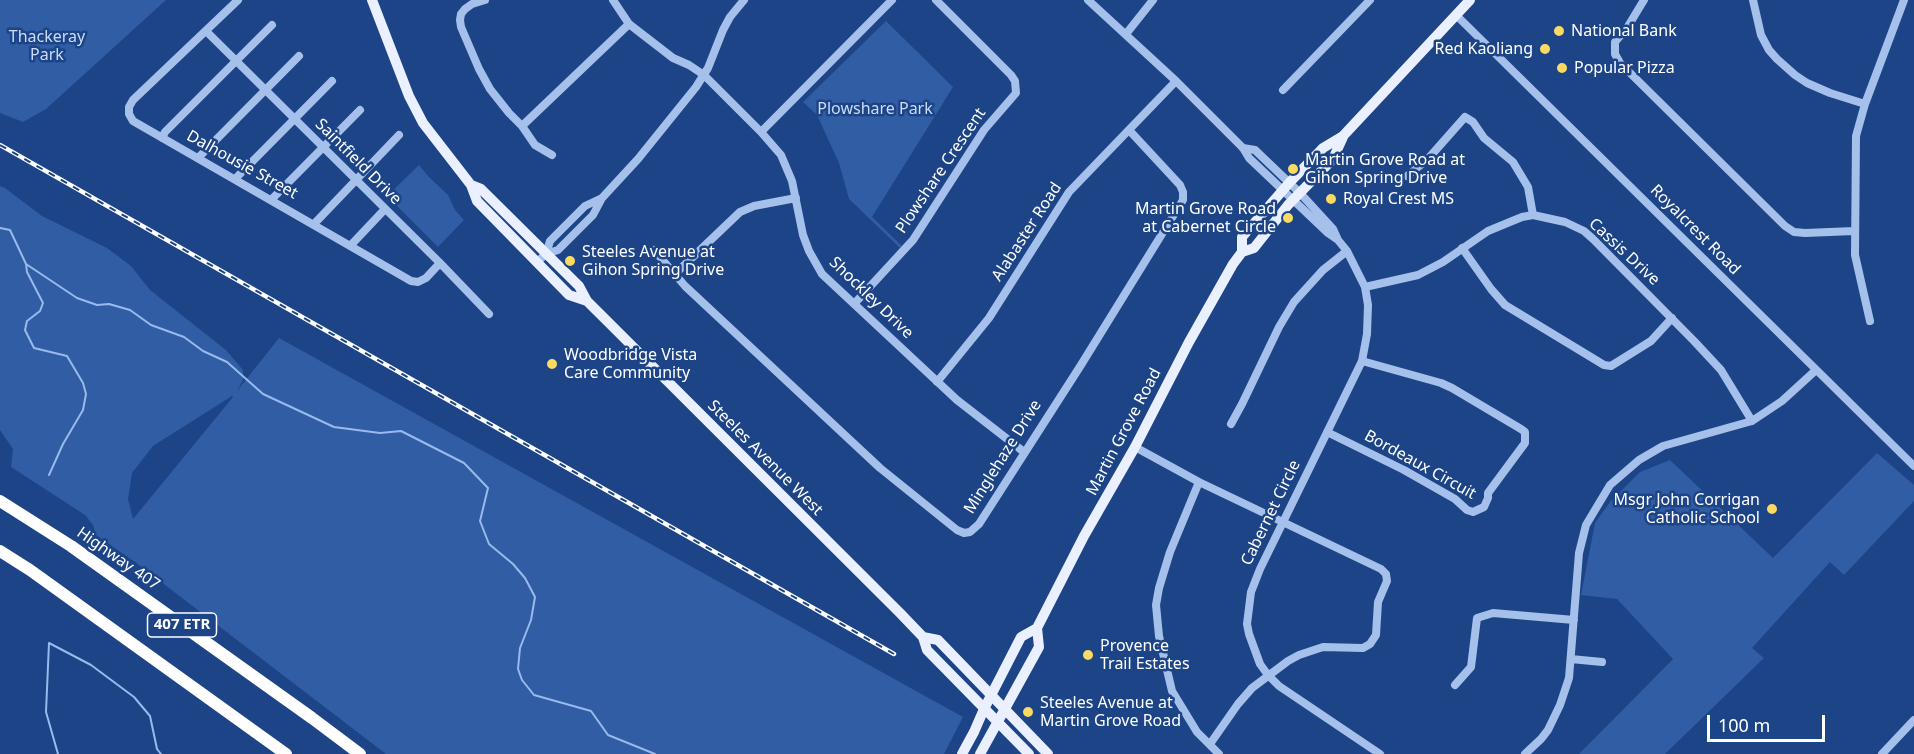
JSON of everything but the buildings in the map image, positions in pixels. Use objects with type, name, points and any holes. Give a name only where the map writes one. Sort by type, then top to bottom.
[{"type":"highway","name":"Highway 407","points":[[0,501],[71,546],[360,754]]},
{"type":"highway","name":"407 ETR","points":[[0,550],[286,754]]},
{"type":"main road","name":"Steeles Avenue West","points":[[372,0],[396,67],[423,123],[471,185],[477,201],[569,295],[587,301]]},
{"type":"main road","name":"Martin Grove Road","points":[[1242,252],[1242,237],[1286,186],[1323,148],[1343,136],[1470,0]]},
{"type":"main road","name":"Martin Grove Road","points":[[981,754],[1039,647],[1037,628],[1084,536],[1135,447],[1194,333],[1233,264],[1242,252],[1254,248],[1296,196],[1333,159],[1343,136]]},
{"type":"main road","name":"Steeles Avenue West","points":[[471,185],[481,189],[579,286],[587,301],[923,637],[927,650],[1029,754]]},
{"type":"main road","name":"Martin Grove Road","points":[[962,754],[1021,637],[1037,628]]},
{"type":"main road","name":"Steeles Avenue West","points":[[923,637],[938,640],[1048,754]]},
{"type":"street","points":[[206,31],[238,0]]},
{"type":"street","points":[[485,0],[472,4],[461,14],[461,27],[479,69],[490,89],[535,145],[552,155]]},
{"type":"street","name":"Shockley Drive","points":[[613,0],[629,24],[673,58],[704,75],[781,155],[788,167],[803,235],[816,265],[832,285],[957,400],[1024,452]]},
{"type":"street","points":[[537,262],[546,254],[550,242],[585,206],[602,198],[638,159],[704,75],[723,30],[744,0]]},
{"type":"street","points":[[761,132],[892,0]]},
{"type":"street","name":"Plowshare Crescent","points":[[854,304],[913,240],[984,130],[1016,93],[1017,87],[1011,75],[936,0]]},
{"type":"street","name":"Cabernet Circle","points":[[1088,0],[1243,147],[1255,150],[1328,233],[1347,251],[1365,287],[1368,314],[1362,361],[1260,569],[1251,592],[1247,624],[1257,658],[1268,675],[1279,686],[1380,754]]},
{"type":"street","points":[[1126,34],[1153,0]]},
{"type":"street","points":[[1283,90],[1370,0]]},
{"type":"street","points":[[1644,0],[1627,28],[1615,42],[1615,54],[1620,63],[1785,226],[1794,232],[1805,233],[1854,231]]},
{"type":"street","points":[[1753,0],[1761,35],[1777,59],[1795,75],[1816,88],[1865,104]]},
{"type":"street","points":[[1870,321],[1855,255],[1856,136],[1865,104],[1904,0]]},
{"type":"street","name":"Royalcrest Road","points":[[1456,15],[1914,466]]},
{"type":"street","points":[[522,126],[629,24]]},
{"type":"street","points":[[162,138],[165,132],[272,25]]},
{"type":"street","name":"Saintfield Drive","points":[[206,31],[489,314]]},
{"type":"street","name":"Dalhousie Street","points":[[206,31],[133,100],[129,107],[129,114],[133,121],[411,280],[418,282],[426,278],[440,263]]},
{"type":"street","points":[[198,158],[299,57]]},
{"type":"street","points":[[236,178],[332,81]]},
{"type":"street","name":"Alabaster Road","points":[[937,382],[989,318],[1070,192],[1176,81]]},
{"type":"street","points":[[272,200],[360,110]]},
{"type":"street","points":[[1365,287],[1418,275],[1443,262],[1488,231],[1533,215],[1528,187],[1513,162],[1484,138],[1473,122],[1466,117],[1458,123],[1427,160],[1407,176]]},
{"type":"street","name":"Minglehaze Drive","points":[[654,250],[675,274],[880,468],[957,530],[964,533],[970,532],[979,524],[1183,200],[1180,185],[1129,129]]},
{"type":"street","points":[[314,224],[399,135]]},
{"type":"street","points":[[675,274],[740,212],[754,206],[796,198]]},
{"type":"street","points":[[351,245],[384,209]]},
{"type":"street","name":"Cassis Drive","points":[[1533,215],[1555,219],[1584,231],[1721,370],[1752,421]]},
{"type":"street","points":[[1462,248],[1491,290],[1505,305],[1604,365],[1611,366],[1651,341],[1672,318]]},
{"type":"street","points":[[1231,423],[1274,336],[1294,302],[1323,270],[1347,251]]},
{"type":"street","name":"Bordeaux Circuit","points":[[1327,432],[1404,470],[1473,512],[1484,507],[1488,493],[1525,443],[1525,432],[1452,388],[1362,361]]},
{"type":"street","points":[[1525,754],[1548,730],[1569,678],[1582,535],[1610,485],[1639,460],[1663,446],[1752,421],[1782,401],[1816,370]]},
{"type":"street","points":[[1135,447],[1199,482],[1384,571],[1387,581],[1378,602],[1376,635],[1370,644],[1363,648],[1336,646],[1299,655],[1252,688],[1210,744]]},
{"type":"street","points":[[1199,482],[1170,552],[1156,605],[1159,636],[1172,691],[1197,732],[1219,754]]},
{"type":"street","points":[[1455,685],[1471,667],[1477,618],[1493,613],[1574,620]]},
{"type":"street","points":[[1571,659],[1602,662]]},
{"type":"street","points":[[1882,754],[1914,720]]},
{"type":"green space","name":"Thackeray Park","points":[[0,0],[166,0],[46,109],[23,122],[0,113]]},
{"type":"green space","name":"Plowshare Park","points":[[886,21],[953,87],[872,217],[902,246],[900,248],[849,199],[839,163],[817,115],[803,102]]},
{"type":"green space","points":[[419,165],[448,195],[455,210],[464,220],[438,247],[387,196]]},
{"type":"green space","points":[[0,186],[42,216],[107,248],[131,266],[150,290],[226,350],[243,370],[243,380],[237,391],[279,338],[963,717],[944,754],[386,754],[135,562],[96,535],[93,525],[85,515],[11,467],[13,449],[0,430]],"holes":[[[233,397],[133,519],[128,499],[132,473],[153,446]]]},
{"type":"green space","points":[[1877,453],[1914,485],[1914,501],[1844,575],[1830,562],[1752,648],[1764,658],[1665,754],[1579,754],[1673,659],[1617,599],[1581,595],[1595,523],[1610,502],[1640,472],[1670,460],[1773,558]]},
{"type":"waterway","points":[[0,228],[10,230],[26,264],[77,298],[97,305],[109,304],[130,310],[151,325],[184,337],[203,351],[227,362],[263,394],[334,427],[380,433],[401,431],[464,463],[488,488],[480,521],[489,544],[513,564],[525,578],[535,597],[531,620],[520,648],[518,669],[522,680],[534,695],[591,711],[608,735],[655,754]]},
{"type":"waterway","points":[[26,264],[27,272],[43,303],[40,311],[27,321],[25,330],[34,348],[67,356],[83,383],[86,394],[83,410],[63,444],[49,475]]},
{"type":"waterway","points":[[58,754],[46,712],[49,643],[91,665],[134,697],[150,716],[157,749],[161,754]]},
{"type":"railway","points":[[0,145],[894,654]]},
{"type":"place","name":"National Bank","points":[[1559,31]]},
{"type":"place","name":"Red Kaoliang","points":[[1545,49]]},
{"type":"place","name":"Popular Pizza","points":[[1562,68]]},
{"type":"place","name":"Martin Grove Road at Gihon Spring Drive","points":[[1293,169]]},
{"type":"place","name":"Royal Crest MS","points":[[1331,199]]},
{"type":"place","name":"Martin Grove Road at Cabernet Circle","points":[[1288,218]]},
{"type":"place","name":"Steeles Avenue at Gihon Spring Drive","points":[[570,261]]},
{"type":"place","name":"Woodbridge Vista Care Community","points":[[552,364]]},
{"type":"place","name":"Msgr John Corrigan Catholic School","points":[[1772,509]]},
{"type":"place","name":"Provence Trail Estates","points":[[1088,655]]},
{"type":"place","name":"Steeles Avenue at Martin Grove Road","points":[[1028,712]]}]
